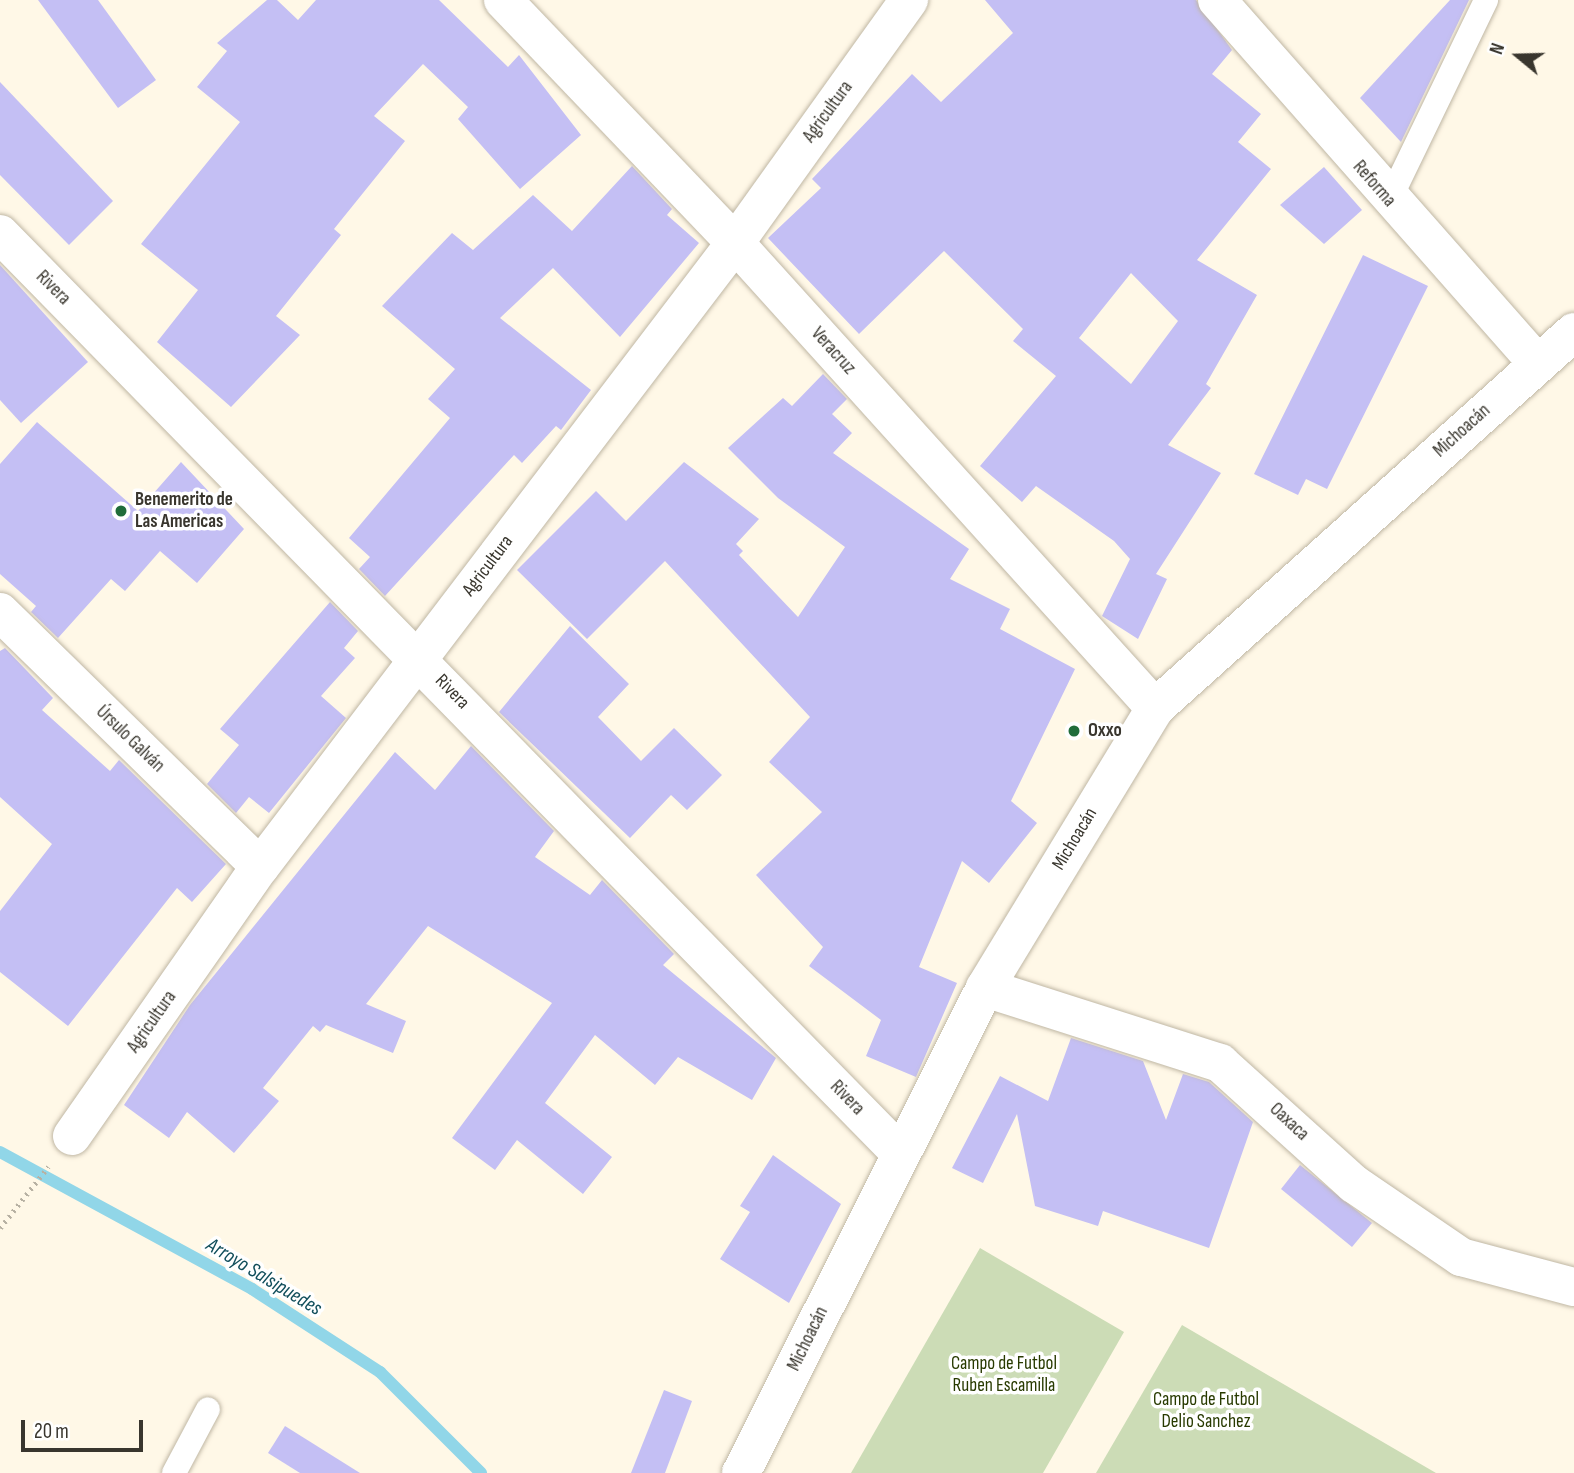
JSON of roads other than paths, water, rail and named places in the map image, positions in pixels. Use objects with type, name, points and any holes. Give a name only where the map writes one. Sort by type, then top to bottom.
[{"type":"street","name":"Veracruz","points":[[503,0],[735,243],[1155,708]]},
{"type":"street","name":"Agricultura","points":[[72,1136],[260,867],[735,243],[909,0]]},
{"type":"street","name":"Reforma","points":[[1217,0],[1389,201],[1537,363]]},
{"type":"street","name":"Rivera","points":[[0,234],[418,657],[900,1153]]},
{"type":"street","name":"Michoacán","points":[[741,1473],[985,988],[1155,708],[1574,332]]},
{"type":"street","name":"Úrsulo Galván","points":[[0,612],[260,867]]},
{"type":"street","name":"Oaxaca","points":[[985,988],[1220,1063],[1354,1184],[1461,1256],[1574,1287]]},
{"type":"lane","points":[[1389,201],[1486,0]]},
{"type":"lane","points":[[174,1473],[208,1409]]},
{"type":"waterway","name":"Arroyo Salsipuedes","points":[[0,1152],[252,1289],[380,1372],[481,1473]]},
{"type":"place","name":"Benemerito de Las Americas","points":[[121,511]]},
{"type":"place","name":"Oxxo","points":[[1074,731]]},
{"type":"park label","name":"Campo de Futbol Ruben Escamilla","points":[[1004,1375]]},
{"type":"park label","name":"Campo de Futbol Delio Sanchez","points":[[1206,1411]]}]
